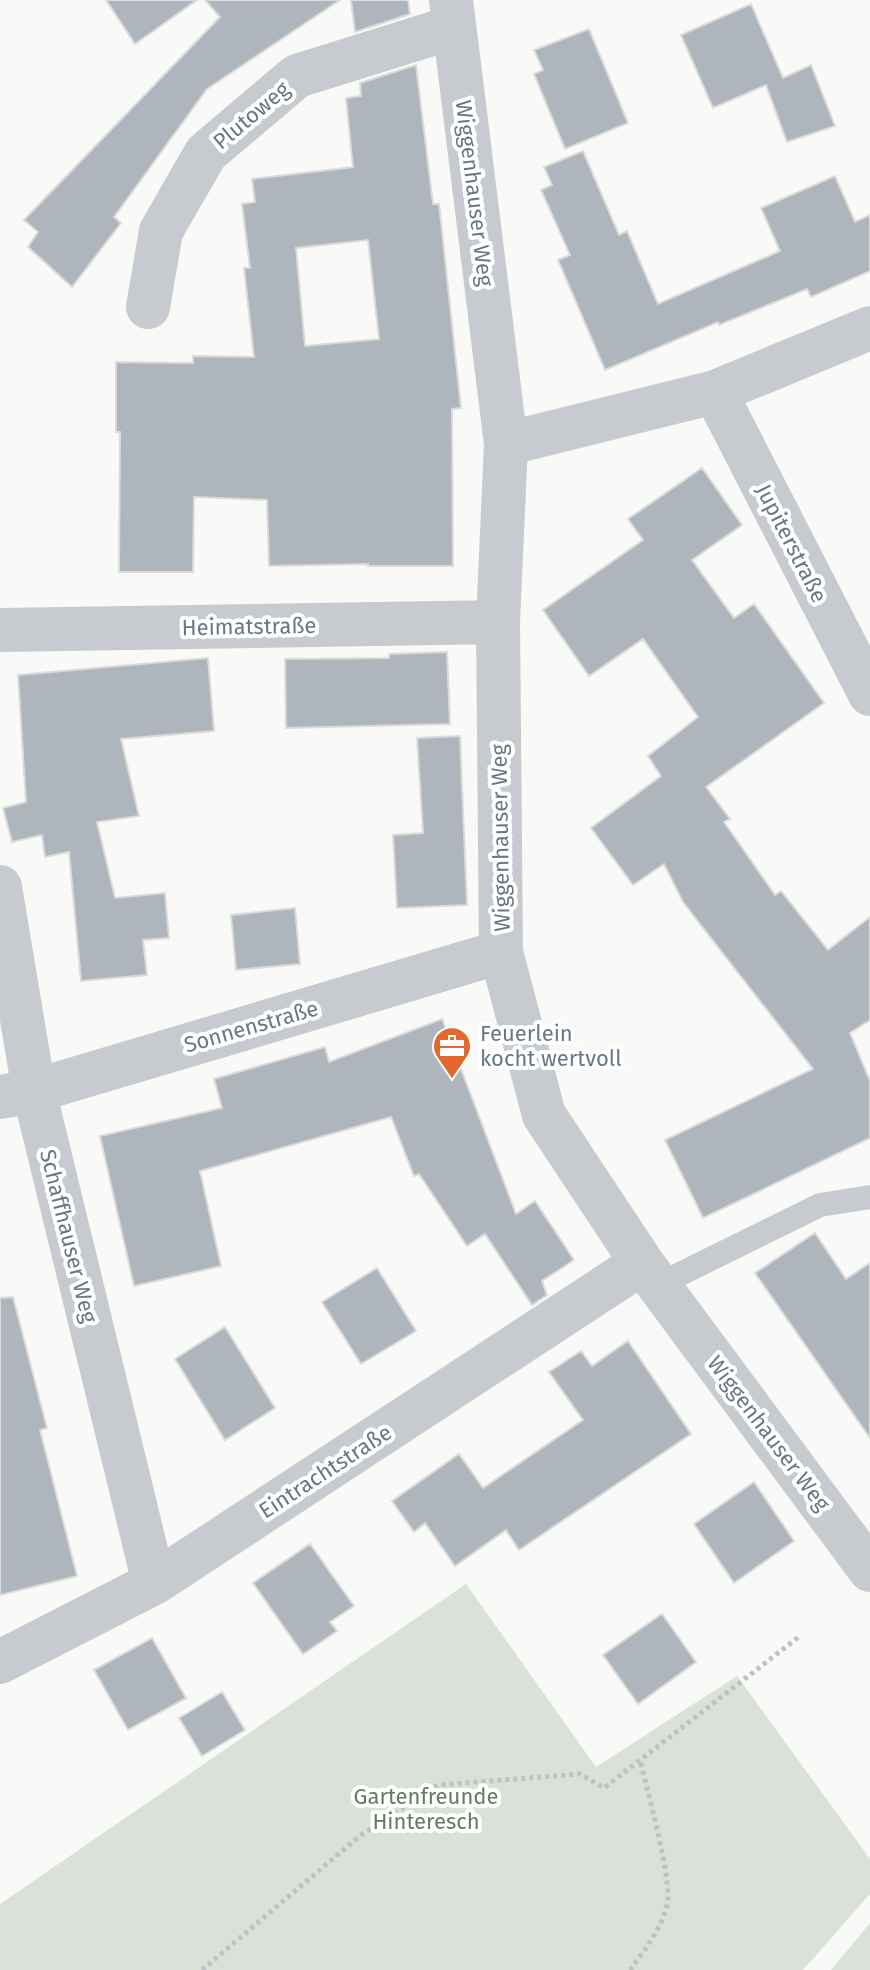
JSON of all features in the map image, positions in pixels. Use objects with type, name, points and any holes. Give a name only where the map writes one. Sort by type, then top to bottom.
[{"type":"street","name":"Plutoweg","points":[[148,307],[161,231],[206,153],[297,76],[453,13]]},
{"type":"street","name":"Wiggenhauser Weg","points":[[453,13],[506,444],[498,622],[501,952],[544,1115],[650,1274],[870,1570]]},
{"type":"street","points":[[506,444],[715,392],[870,328]]},
{"type":"street","name":"Jupiterstraße","points":[[715,392],[870,694]]},
{"type":"street","name":"Heimatstraße","points":[[0,630],[498,622]]},
{"type":"street","name":"Schaffhauser Weg","points":[[0,887],[17,1094],[154,1583]]},
{"type":"street","name":"Sonnenstraße","points":[[17,1094],[501,952]]},
{"type":"street","name":"Eintrachtstraße","points":[[0,1662],[154,1583],[650,1274]]},
{"type":"lane","points":[[650,1274],[820,1205],[870,1197]]},
{"type":"path","points":[[202,1970],[361,1835],[438,1785],[580,1774],[604,1788],[800,1636]]},
{"type":"path","points":[[630,1970],[650,1943],[667,1905],[666,1875],[640,1760]]},
{"type":"green space","name":"Gartenfreunde Hinteresch","points":[[466,1584],[596,1767],[737,1676],[870,1859],[870,1894],[803,1970],[0,1970],[0,1904]]},
{"type":"green space","points":[[870,1923],[870,1970],[831,1970]]},
{"type":"building","points":[[106,0],[197,0],[135,44]]},
{"type":"building","points":[[205,0],[340,0],[207,89],[114,217],[121,223],[72,287],[28,247],[38,232],[24,220],[220,17]]},
{"type":"building","points":[[351,0],[408,0],[410,14],[355,32]]},
{"type":"building","points":[[751,4],[783,78],[811,65],[835,126],[787,142],[766,85],[713,108],[681,35]]},
{"type":"building","points":[[589,29],[628,123],[565,149],[534,74],[543,70],[534,50]]},
{"type":"building","points":[[416,65],[433,204],[439,204],[461,408],[452,409],[453,566],[269,566],[267,500],[194,497],[193,572],[119,572],[120,432],[116,432],[116,362],[193,363],[193,356],[254,357],[244,268],[250,268],[242,204],[255,202],[252,179],[353,167],[346,98],[361,96],[360,83]],"holes":[[[368,240],[379,339],[305,346],[296,248]]]},
{"type":"building","points":[[583,151],[619,235],[627,231],[658,304],[780,251],[761,208],[835,176],[855,222],[870,215],[870,271],[811,297],[807,289],[719,325],[718,322],[605,370],[558,260],[570,255],[541,190],[552,185],[544,167]]},
{"type":"building","points":[[702,468],[742,525],[692,560],[734,618],[754,604],[824,703],[706,787],[730,819],[724,822],[775,895],[781,891],[828,950],[870,917],[870,1020],[850,1033],[870,1081],[870,1138],[703,1218],[665,1140],[813,1069],[683,902],[664,864],[633,885],[591,828],[661,776],[648,756],[698,717],[643,639],[589,676],[543,610],[643,540],[628,519]]},
{"type":"building","points":[[447,652],[450,724],[286,728],[285,659],[389,658],[389,654]]},
{"type":"building","points":[[208,658],[214,731],[121,739],[139,816],[97,822],[115,898],[165,893],[169,938],[143,940],[147,975],[81,981],[69,852],[45,857],[42,835],[12,842],[3,808],[26,802],[18,675]]},
{"type":"building","points":[[460,736],[467,905],[397,908],[393,835],[423,833],[417,738]]},
{"type":"building","points":[[295,908],[300,964],[236,970],[231,915]]},
{"type":"building","points":[[442,1019],[516,1214],[535,1201],[574,1260],[542,1281],[547,1295],[532,1305],[485,1234],[467,1246],[419,1174],[414,1176],[391,1117],[200,1171],[221,1266],[134,1286],[100,1136],[222,1108],[214,1079],[325,1047],[329,1062]]},
{"type":"building","points":[[815,1233],[846,1279],[870,1263],[870,1438],[755,1273]]},
{"type":"building","points":[[377,1268],[416,1331],[361,1364],[322,1302]]},
{"type":"building","points":[[13,1297],[47,1428],[40,1430],[77,1576],[0,1595],[0,1298]]},
{"type":"building","points":[[225,1327],[275,1408],[225,1440],[175,1359]]},
{"type":"building","points":[[628,1341],[691,1434],[519,1550],[506,1530],[455,1566],[425,1523],[414,1532],[392,1501],[459,1454],[483,1488],[583,1420],[549,1372],[581,1351],[592,1366]]},
{"type":"building","points":[[754,1482],[794,1541],[734,1583],[694,1524]]},
{"type":"building","points":[[310,1544],[354,1606],[330,1622],[337,1631],[303,1654],[253,1583]]},
{"type":"building","points":[[662,1614],[696,1662],[638,1704],[603,1655]]},
{"type":"building","points":[[152,1638],[186,1698],[128,1730],[94,1670]]},
{"type":"building","points":[[222,1692],[245,1730],[202,1756],[179,1718]]},
{"type":"place","name":"Feuerlein kocht wertvoll","points":[[452,1080]]}]
